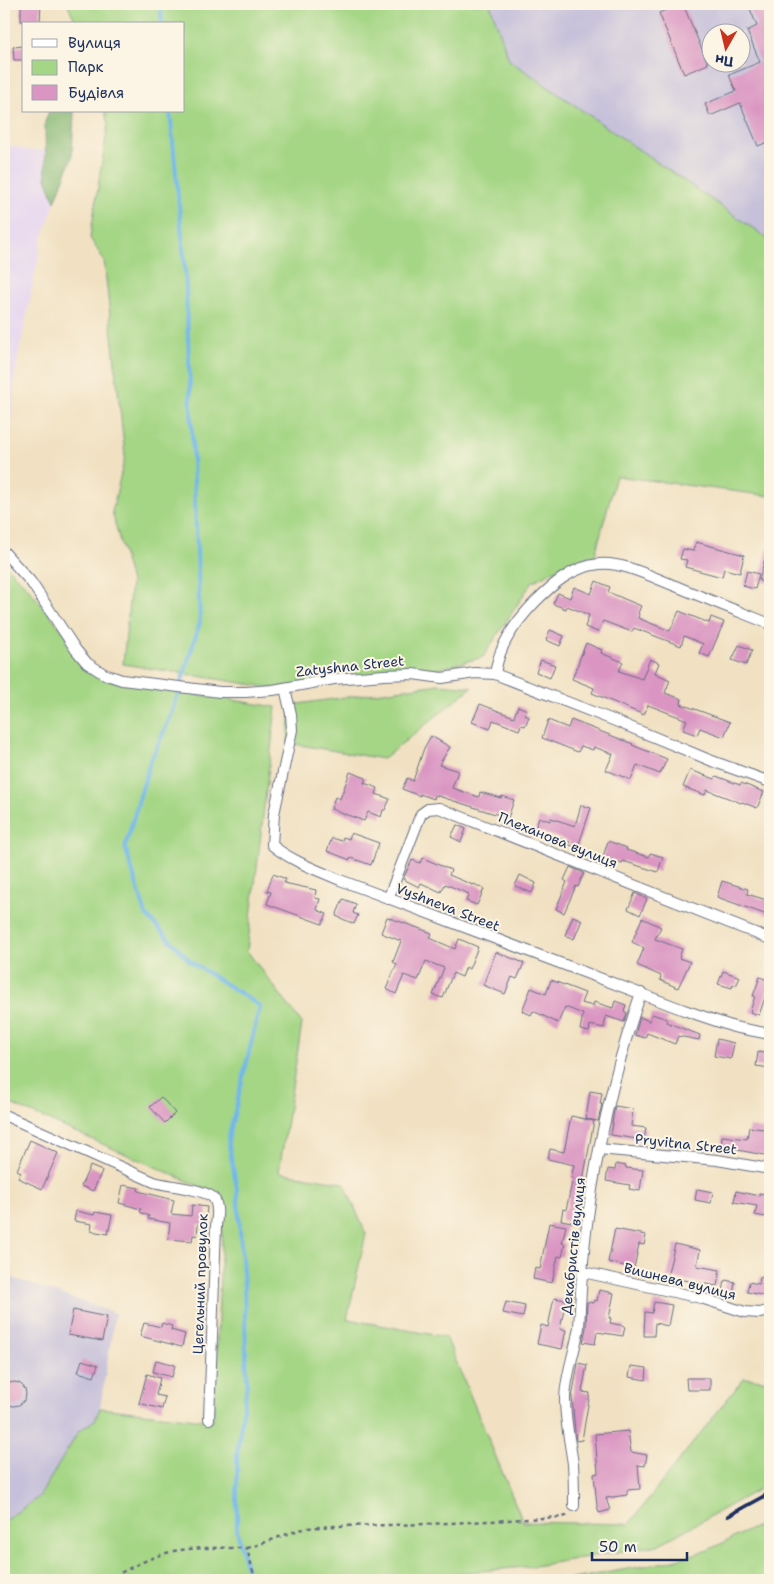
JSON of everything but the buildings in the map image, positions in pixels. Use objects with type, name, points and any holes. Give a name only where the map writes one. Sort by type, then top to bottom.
[{"type":"street","name":"Zatyshna Street","points":[[4,552],[31,582],[76,650],[88,663],[104,674],[122,680],[220,692],[260,692],[334,679],[390,674],[413,674],[442,678],[474,672],[494,674],[770,782]]},
{"type":"street","points":[[494,674],[501,648],[528,609],[551,585],[563,577],[572,572],[599,564],[612,564],[643,574],[770,624]]},
{"type":"street","name":"Vyshneva Street","points":[[285,688],[291,714],[292,730],[274,814],[272,845],[294,859],[388,899],[718,1023],[770,1034]]},
{"type":"street","name":"Плеханова вулиця","points":[[388,899],[419,818],[428,809],[439,808],[770,939]]},
{"type":"street","name":"Декабристів вулиця","points":[[574,1506],[573,1464],[566,1421],[566,1386],[578,1337],[587,1223],[599,1148],[627,1036],[641,993]]},
{"type":"street","name":"Цегельний провулок","points":[[4,1115],[154,1182],[170,1187],[205,1192],[215,1200],[216,1226],[210,1419]]},
{"type":"street","name":"Pryvitna Street","points":[[599,1148],[717,1160],[770,1169]]},
{"type":"street","name":"Вишнева вулиця","points":[[583,1272],[701,1298],[745,1312],[760,1313],[770,1310]]},
{"type":"path","points":[[107,1580],[138,1564],[178,1550],[247,1548],[305,1529],[326,1526],[563,1517],[570,1514],[574,1506]]},
{"type":"path","points":[[247,1548],[254,1575]]},
{"type":"shaded area","points":[[490,4],[770,4],[770,240],[509,60]]},
{"type":"shaded area","points":[[4,144],[31,151],[45,150],[46,178],[55,202],[42,239],[15,372],[11,418],[4,444]]},
{"type":"shaded area","points":[[4,1275],[115,1313],[100,1408],[95,1420],[79,1431],[39,1497],[4,1521]]},
{"type":"green space","points":[[67,4],[490,4],[509,60],[770,240],[770,496],[616,476],[595,555],[572,561],[532,582],[483,657],[442,668],[273,688],[123,664],[131,582],[112,512],[125,456],[104,260],[90,238],[108,125],[105,112],[185,112],[185,22],[76,22]]},
{"type":"green space","points":[[49,112],[74,112],[72,157],[55,202],[46,178],[45,122]]},
{"type":"green space","points":[[4,564],[27,587],[102,679],[276,707],[247,951],[302,1023],[279,1172],[344,1183],[366,1234],[347,1319],[446,1337],[523,1522],[629,1524],[744,1378],[770,1381],[770,1483],[658,1545],[535,1566],[383,1580],[4,1580],[4,1521],[39,1497],[79,1431],[95,1420],[100,1408],[213,1421],[224,1197],[4,1101]]},
{"type":"green space","points":[[439,684],[472,687],[383,759],[288,743],[291,705]]},
{"type":"green space","points":[[770,1520],[770,1578],[768,1580],[567,1580],[666,1562],[708,1550]]},
{"type":"waterway","points":[[160,4],[162,22]]},
{"type":"waterway","points":[[170,112],[185,268],[200,622],[171,716],[150,762],[125,847],[146,915],[191,962],[260,1006],[228,1140],[237,1189],[244,1287],[247,1383],[237,1452],[237,1530],[249,1580]]},
{"type":"railway","points":[[728,1516],[770,1493]]}]
